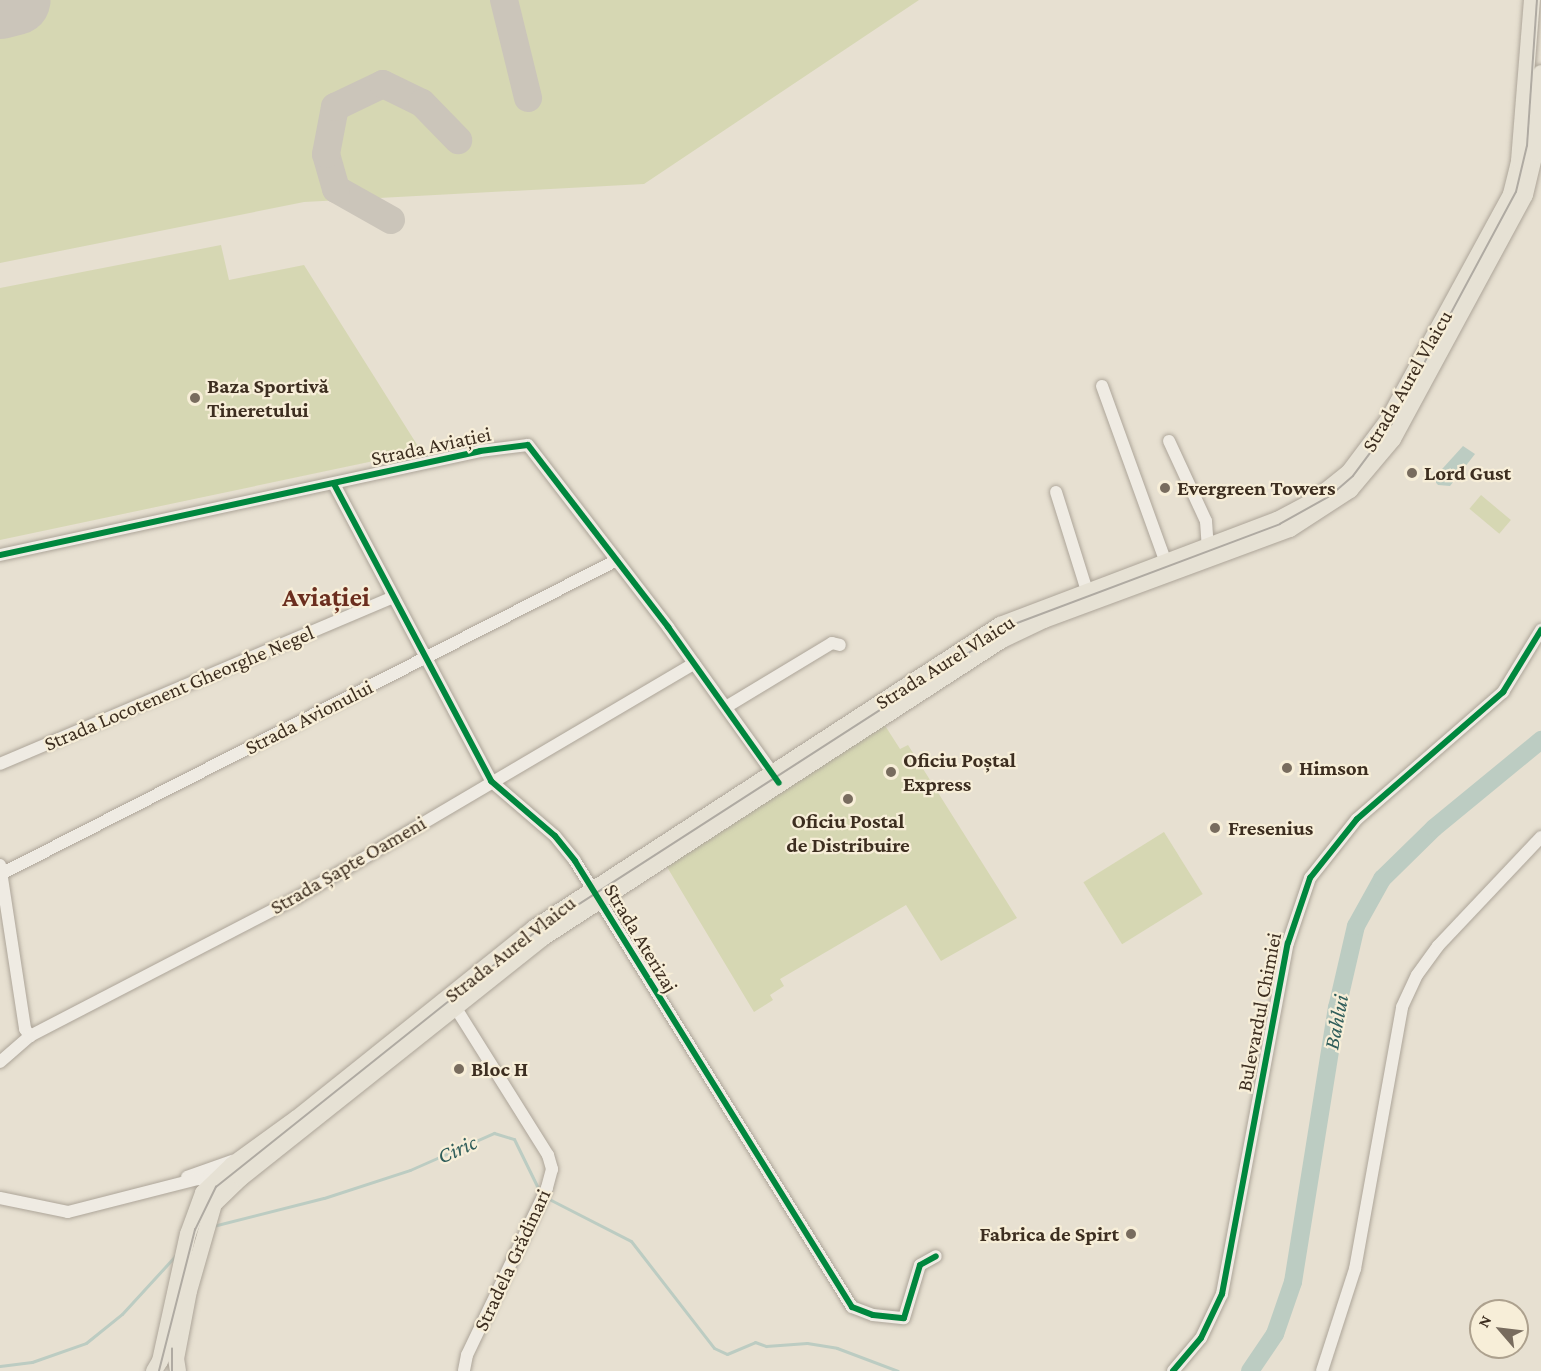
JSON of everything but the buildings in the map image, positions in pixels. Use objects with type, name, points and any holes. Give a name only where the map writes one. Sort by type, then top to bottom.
[{"type":"main road","name":"Strada Aurel Vlaicu","points":[[1169,569],[1208,548],[1313,501],[1360,461],[1388,420],[1511,194],[1520,160],[1532,0]]},
{"type":"main road","name":"Strada Aurel Vlaicu","points":[[217,1189],[594,893],[776,777],[1000,625],[1119,591],[1169,569],[1311,518],[1350,490],[1384,453],[1526,195],[1535,153],[1541,73]]},
{"type":"main road","name":"Strada Aurel Vlaicu","points":[[177,1365],[195,1236],[204,1209],[217,1189],[244,1156],[452,1003]]},
{"type":"main road","name":"Strada Aurel Vlaicu","points":[[154,1371],[160,1361],[181,1261],[195,1236]]},
{"type":"street","points":[[1102,386],[1169,569]]},
{"type":"street","points":[[1169,441],[1206,521],[1208,548]]},
{"type":"street","name":"Strada Aviației","points":[[0,555],[480,451],[528,445],[536,449],[776,777]]},
{"type":"street","name":"Strada Aterizaj","points":[[334,484],[392,598],[491,781],[555,836],[594,893],[852,1307],[873,1315],[904,1318],[920,1265],[936,1256]]},
{"type":"street","points":[[1056,492],[1089,598]]},
{"type":"street","name":"Strada Avionului","points":[[1,870],[617,560]]},
{"type":"street","name":"Strada Locotenent Gheorghe Negel","points":[[0,764],[392,598]]},
{"type":"street","name":"Bulevardul Chimiei","points":[[1173,1371],[1201,1338],[1222,1294],[1288,943],[1310,878],[1357,819],[1503,692],[1541,630]]},
{"type":"street","points":[[726,707],[832,643],[840,645]]},
{"type":"street","name":"Strada Șapte Oameni","points":[[0,1062],[30,1036],[296,898],[491,781],[694,664]]},
{"type":"street","points":[[1322,1371],[1355,1269],[1402,1006],[1417,975],[1438,946],[1541,837]]},
{"type":"street","points":[[1,870],[25,1029],[30,1036]]},
{"type":"street","name":"Stradela Grădinari","points":[[452,1003],[548,1155],[552,1169],[548,1188],[467,1355],[464,1371]]},
{"type":"street","name":"Strada Aurel Vlaicu","points":[[176,1184],[189,1175],[244,1156]]},
{"type":"street","name":"Strada Aurel Vlaicu","points":[[0,1198],[69,1212],[197,1179],[217,1189]]},
{"type":"street","points":[[176,1184],[195,1189],[204,1209]]},
{"type":"green space","points":[[0,0],[919,0],[644,184],[304,202],[0,263]]},
{"type":"green space","name":"Baza Sportivă Tineretului","points":[[221,245],[229,280],[304,265],[421,451],[0,540],[0,288]]},
{"type":"green space","points":[[1481,495],[1511,520],[1499,534],[1469,509]]},
{"type":"green space","points":[[884,724],[900,749],[908,745],[1017,918],[941,961],[906,905],[780,979],[784,986],[770,995],[773,1000],[754,1012],[664,862]]},
{"type":"green space","points":[[1164,832],[1203,894],[1122,944],[1083,882]]},
{"type":"shaded area","points":[[1463,446],[1475,454],[1450,486],[1438,485],[1433,479]]},
{"type":"waterway","name":"Bahlui","points":[[1250,1371],[1275,1334],[1293,1282],[1337,1008],[1356,926],[1382,879],[1434,828],[1541,740]]},
{"type":"waterway","name":"Ciric","points":[[213,1226],[324,1198],[410,1170],[494,1133],[514,1139],[540,1192]]},
{"type":"waterway","name":"Ciric","points":[[547,1198],[631,1241],[714,1348],[727,1354],[755,1342],[766,1346],[807,1343],[837,1348],[898,1371]]},
{"type":"waterway","name":"Ciric","points":[[0,1366],[32,1362],[86,1343],[122,1314],[177,1254]]},
{"type":"taxiway","points":[[504,0],[528,98]]},
{"type":"taxiway","points":[[391,220],[336,189],[326,154],[335,107],[383,84],[422,103],[458,140]]},
{"type":"runway","points":[[0,4],[16,0]]},
{"type":"tram line","points":[[159,1371],[195,1230],[216,1187],[536,932],[1012,625],[1280,524],[1330,496],[1353,476],[1391,425],[1516,192],[1527,146],[1537,0]]},
{"type":"tram line","points":[[172,1349],[172,1371]]},
{"type":"cycle path","points":[[0,555],[480,451],[528,445],[668,627],[779,783]]},
{"type":"cycle path","points":[[334,484],[491,781],[555,836],[575,861],[852,1307],[873,1315],[904,1318],[920,1265],[936,1256]]},
{"type":"cycle path","points":[[1173,1371],[1201,1338],[1222,1294],[1288,943],[1310,878],[1357,819],[1503,692],[1541,630]]},
{"type":"place","name":"Baza Sportivă Tineretului","points":[[195,398]]},
{"type":"place","name":"Lord Gust","points":[[1412,473]]},
{"type":"place","name":"Evergreen Towers","points":[[1165,488]]},
{"type":"place","name":"Himson","points":[[1287,768]]},
{"type":"place","name":"Oficiu Poștal Express","points":[[891,772]]},
{"type":"place","name":"Oficiu Postal de Distribuire","points":[[848,799]]},
{"type":"place","name":"Fresenius","points":[[1215,828]]},
{"type":"place","name":"Bloc H","points":[[459,1069]]},
{"type":"place","name":"Fabrica de Spirt","points":[[1131,1234]]},
{"type":"district","name":"Aviației","points":[[326,598]]}]
